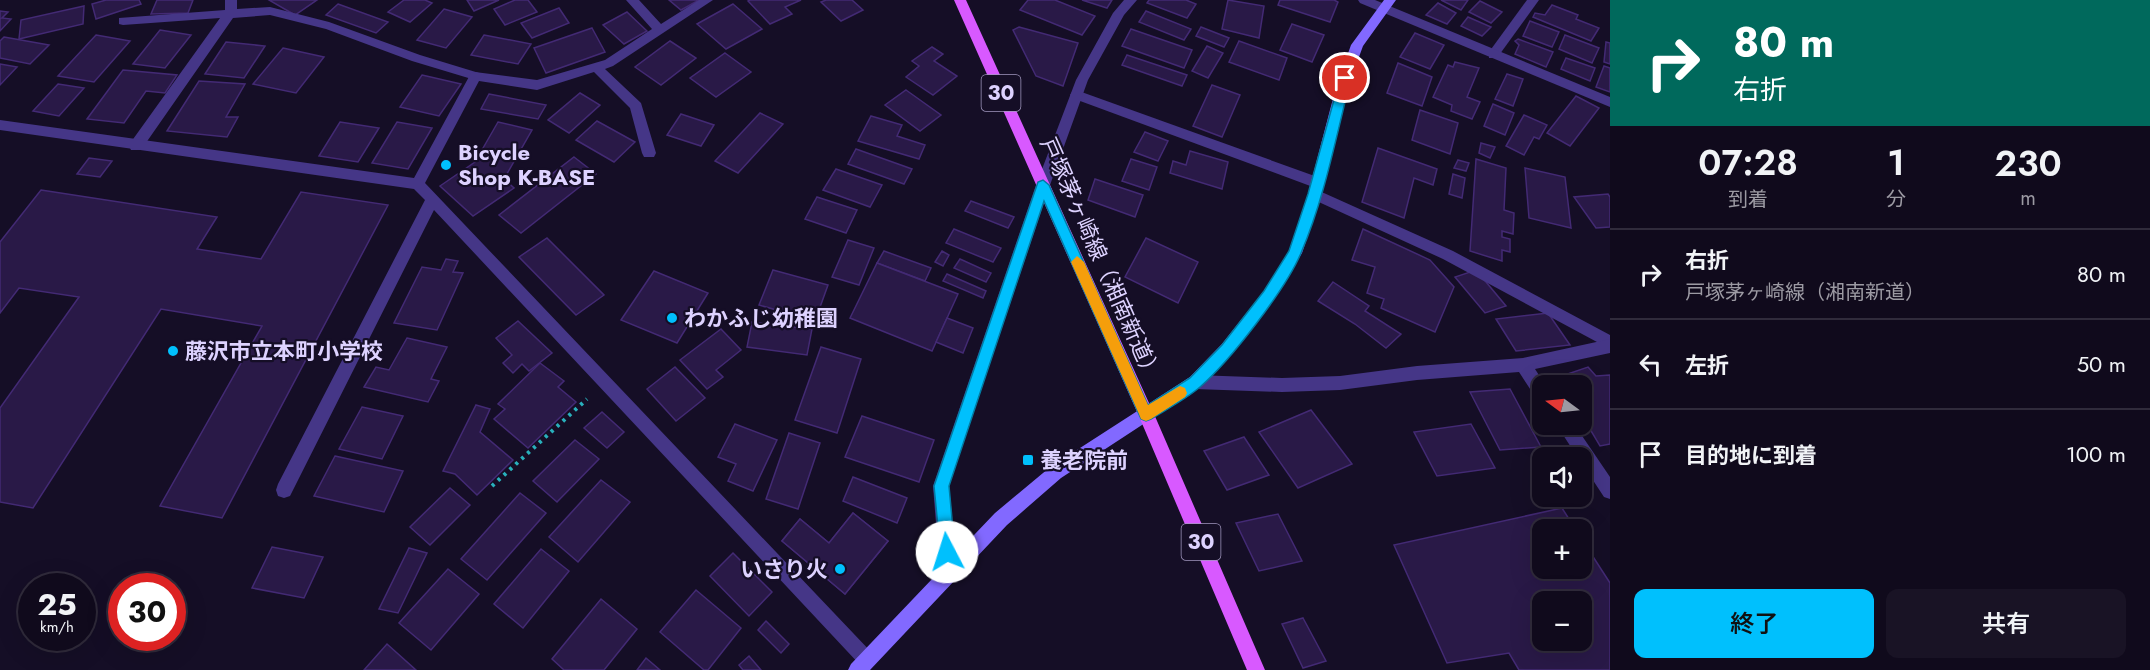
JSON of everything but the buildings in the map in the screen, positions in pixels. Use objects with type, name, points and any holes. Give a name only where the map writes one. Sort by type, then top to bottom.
[{"type":"main road","name":"戸塚茅ヶ崎線（湘南新道）","points":[[960,0],[1146,414],[1256,670]]},
{"type":"street","points":[[632,0],[660,30]]},
{"type":"street","points":[[123,21],[231,6],[270,11],[329,26],[416,58],[475,76],[537,85],[609,63],[707,0]]},
{"type":"street","points":[[949,574],[941,486],[1043,185],[1076,95],[1119,13],[1131,0]]},
{"type":"street","points":[[1364,0],[1386,4],[1493,55],[1610,102]]},
{"type":"street","points":[[1493,55],[1533,0]]},
{"type":"street","points":[[0,126],[418,184],[605,383],[862,665],[1001,519],[1055,473],[1195,382],[1227,349],[1269,295],[1295,253],[1316,188],[1342,87],[1357,45],[1386,4]]},
{"type":"street","points":[[136,146],[231,6]]},
{"type":"street","points":[[596,67],[636,106],[649,153]]},
{"type":"street","points":[[418,184],[475,76]]},
{"type":"street","points":[[1076,95],[1316,188],[1448,255],[1610,344]]},
{"type":"street","points":[[284,490],[432,200]]},
{"type":"street","points":[[1195,382],[1282,385],[1340,383],[1417,373],[1523,365],[1610,344]]},
{"type":"street","points":[[1523,365],[1532,378]]},
{"type":"street","points":[[1572,435],[1610,491]]},
{"type":"path","points":[[492,486],[605,383]]},
{"type":"slow traffic","points":[[1077,262],[1146,414],[1180,393]]},
{"type":"place","name":"Bicycle Shop K-BASE","points":[[446,165]]},
{"type":"place","name":"わかふじ幼稚園","points":[[672,318]]},
{"type":"place","name":"藤沢市立本町小学校","points":[[173,351]]},
{"type":"place","name":"養老院前","points":[[1028,460]]},
{"type":"place","name":"いさり火","points":[[840,569]]},
{"type":"route","points":[[947,552],[941,486],[1043,185],[1146,414],[1195,382],[1227,349],[1269,295],[1295,253],[1315,194],[1345,78]]}]
